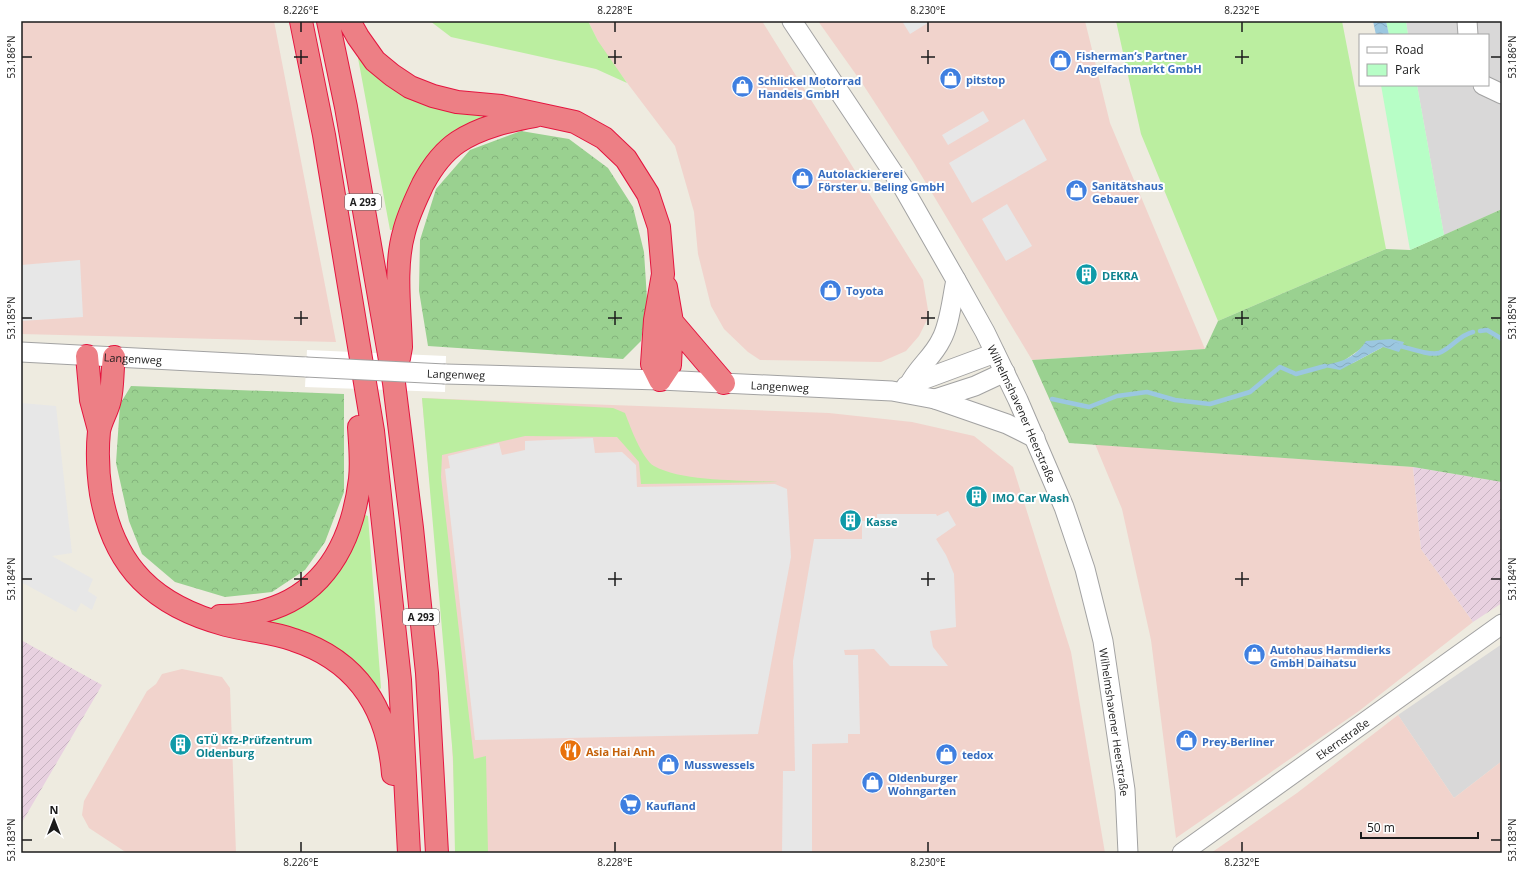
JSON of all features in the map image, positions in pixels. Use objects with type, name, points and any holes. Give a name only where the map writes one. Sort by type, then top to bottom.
[{"type":"highway","name":"A 293","points":[[300,21],[324,135],[373,431],[400,680],[409,853]]},
{"type":"highway","name":"A 293","points":[[328,21],[346,107],[394,383],[412,528],[427,673],[437,853]]},
{"type":"highway","points":[[349,21],[358,38],[376,61],[392,75],[410,86],[432,96],[458,102],[501,106],[575,122],[604,138],[626,158],[648,194],[659,227],[663,274],[672,322],[670,365],[660,380],[652,364],[655,320],[663,274]]},
{"type":"highway","points":[[394,383],[401,347],[399,275],[403,232],[417,196],[428,175],[440,158],[456,143],[475,132],[501,123],[540,115]]},
{"type":"highway","points":[[672,322],[724,383]]},
{"type":"highway","points":[[196,614],[235,616],[260,612],[279,606],[296,598],[311,586],[324,574],[340,550],[351,524],[360,477],[359,423],[353,379],[360,355]]},
{"type":"highway","points":[[87,356],[91,400],[99,430],[101,493],[107,521],[116,542],[129,565],[142,582],[172,603],[226,625],[264,632],[310,646],[327,654],[347,670],[362,686],[375,704],[387,740],[392,765],[398,853]]},
{"type":"highway","points":[[99,430],[110,400],[114,357]]},
{"type":"street","name":"Wilhelmshavener Heerstraße","points":[[792,21],[904,189],[956,280],[1005,372],[1064,507],[1085,569],[1103,641],[1125,790],[1128,853]]},
{"type":"street","points":[[1467,21],[1468,34]]},
{"type":"street","points":[[1485,86],[1502,94]]},
{"type":"street","points":[[901,388],[930,358],[942,339],[956,280]]},
{"type":"street","name":"Langenweg","points":[[21,352],[445,374],[901,388],[1007,424],[1035,438]]},
{"type":"street","name":"Langenweg","points":[[901,388],[995,353]]},
{"type":"street","name":"Langenweg","points":[[935,399],[975,386],[1005,372]]},
{"type":"street","name":"Ekernstraße","points":[[1182,853],[1502,624]]},
{"type":"shaded area","points":[[21,21],[274,21],[336,342],[21,334]]},
{"type":"shaded area","points":[[588,21],[762,21],[923,280],[929,316],[919,336],[906,351],[881,362],[760,360],[748,352],[724,329],[711,306],[698,254],[694,212],[675,146],[603,51]]},
{"type":"shaded area","points":[[818,21],[1085,21],[1110,123],[1205,349],[1032,360],[914,163],[862,83]]},
{"type":"shaded area","points":[[902,21],[931,21],[910,34]]},
{"type":"shaded area","points":[[1406,21],[1502,21],[1502,209],[1444,235],[1417,86],[1489,86],[1489,34],[1408,34]]},
{"type":"shaded area","points":[[983,111],[989,121],[948,145],[942,135]]},
{"type":"shaded area","points":[[1024,119],[1047,160],[972,203],[949,163]]},
{"type":"shaded area","points":[[1007,204],[1032,246],[1006,261],[982,219]]},
{"type":"shaded area","points":[[80,260],[83,317],[21,321],[21,265]]},
{"type":"shaded area","points":[[422,398],[829,413],[912,422],[974,436],[1013,467],[1071,652],[1105,853],[457,853],[450,700]]},
{"type":"shaded area","points":[[21,403],[56,406],[72,553],[52,556],[93,579],[88,591],[97,597],[92,610],[81,603],[76,612],[21,582]]},
{"type":"shaded area","points":[[593,438],[595,453],[622,452],[636,465],[637,487],[775,484],[787,489],[791,557],[758,734],[475,740],[445,469],[450,468],[448,456],[499,443],[502,455],[525,450],[525,441]]},
{"type":"shaded area","points":[[1095,444],[1413,467],[1421,549],[1473,622],[1359,711],[1176,838],[1151,640],[1122,509]]},
{"type":"shaded area","points":[[1413,467],[1502,482],[1502,603],[1473,622],[1421,549]]},
{"type":"shaded area","points":[[948,511],[956,525],[936,539],[946,555],[954,574],[956,627],[930,631],[933,647],[948,666],[890,666],[874,649],[844,650],[845,655],[858,655],[860,734],[848,734],[848,743],[812,744],[812,853],[782,853],[783,771],[795,771],[793,661],[814,539],[862,539],[862,521],[877,521],[877,514],[936,514],[937,516]]},
{"type":"shaded area","points":[[21,640],[102,685],[21,824]]},
{"type":"shaded area","points":[[1502,644],[1502,761],[1454,798],[1398,715]]},
{"type":"shaded area","points":[[182,669],[222,677],[230,688],[236,853],[127,853],[89,828],[82,815],[84,801],[147,691],[156,684],[162,674]]},
{"type":"shaded area","points":[[1398,715],[1454,798],[1502,761],[1502,853],[1211,853],[1297,793]]},
{"type":"green space","points":[[430,21],[588,21],[598,41],[627,83],[596,69],[451,37]]},
{"type":"green space","points":[[1116,21],[1342,21],[1386,249],[1218,321],[1141,134]]},
{"type":"green space","points":[[1386,21],[1406,21],[1408,34],[1389,34]]},
{"type":"green space","points":[[361,56],[390,87],[421,102],[488,112],[488,116],[461,129],[394,230],[390,230],[358,58]]},
{"type":"green space","points":[[1381,86],[1417,86],[1444,235],[1410,250]]},
{"type":"green space","points":[[521,131],[569,139],[608,168],[633,207],[644,252],[647,299],[641,341],[623,359],[428,346],[419,291],[420,240],[436,189],[470,150]]},
{"type":"green space","points":[[1502,209],[1502,482],[1413,467],[1069,443],[1032,360],[1205,349],[1218,321],[1386,249],[1410,250]],"holes":[[[1404,342],[1383,347],[1353,363],[1321,367],[1342,362],[1362,348]]]},
{"type":"green space","points":[[131,386],[344,394],[344,492],[325,542],[305,570],[272,592],[225,597],[175,582],[142,554],[129,521],[116,463],[120,404]]},
{"type":"green space","points":[[422,398],[613,408],[625,413],[641,450],[645,457],[654,466],[666,471],[697,478],[778,482],[641,484],[639,462],[617,437],[525,436],[442,455],[441,477],[474,759],[486,756],[488,853],[455,853],[453,757]]},
{"type":"green space","points":[[362,514],[368,516],[381,688],[375,694],[252,625],[299,605]]},
{"type":"water","points":[[1373,21],[1386,21],[1389,34],[1376,34]]},
{"type":"water","points":[[1391,339],[1404,342],[1399,352],[1383,347],[1340,370],[1319,366],[1346,359],[1357,352],[1366,341]]},
{"type":"pier","points":[[307,350],[446,356],[445,392],[305,387]]},
{"type":"waterway","points":[[1480,331],[1487,330],[1502,339]]},
{"type":"waterway","points":[[1396,345],[1435,354],[1444,351],[1464,336],[1473,332]]},
{"type":"waterway","points":[[1052,399],[1089,407],[1117,396],[1147,392],[1175,400],[1210,404],[1250,392],[1280,367],[1296,374],[1325,366]]},
{"type":"place","name":"Fisherman‘s Partner Angelfachmarkt GmbH","points":[[1061,61]]},
{"type":"place","name":"pitstop","points":[[951,79]]},
{"type":"place","name":"Schlickel Motorrad Handels GmbH","points":[[743,86]]},
{"type":"place","name":"Autolackiererei Förster u. Beling GmbH","points":[[803,179]]},
{"type":"place","name":"Sanitätshaus Gebauer","points":[[1076,191]]},
{"type":"place","name":"DEKRA","points":[[1087,275]]},
{"type":"place","name":"Toyota","points":[[831,290]]},
{"type":"place","name":"IMO Car Wash","points":[[977,497]]},
{"type":"place","name":"Kasse","points":[[851,521]]},
{"type":"place","name":"Autohaus Harmdierks GmbH Daihatsu","points":[[1255,655]]},
{"type":"place","name":"Prey-Berliner","points":[[1187,741]]},
{"type":"place","name":"GTÜ Kfz-Prüfzentrum Oldenburg","points":[[180,745]]},
{"type":"place","name":"Asia Hai Anh","points":[[571,751]]},
{"type":"place","name":"tedox","points":[[947,754]]},
{"type":"place","name":"Musswessels","points":[[668,764]]},
{"type":"place","name":"Oldenburger Wohngarten","points":[[873,783]]},
{"type":"place","name":"Kaufland","points":[[631,805]]}]
